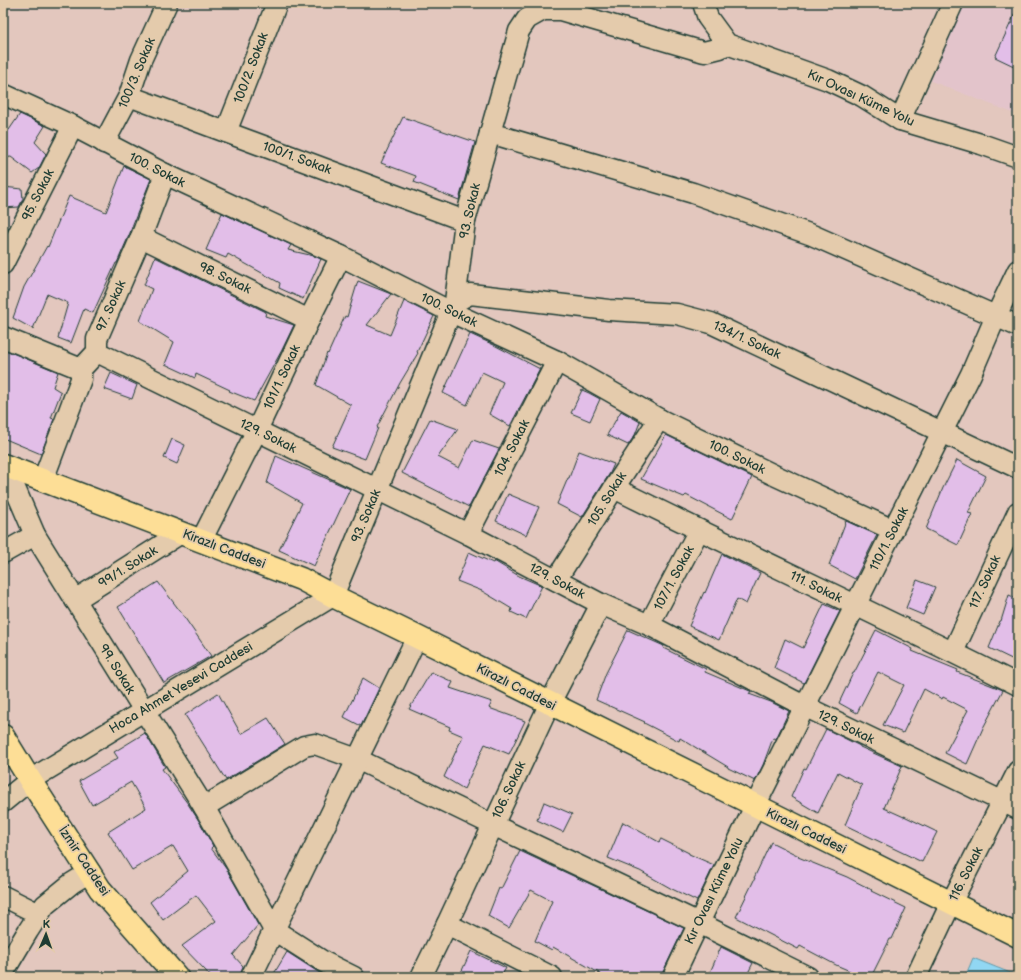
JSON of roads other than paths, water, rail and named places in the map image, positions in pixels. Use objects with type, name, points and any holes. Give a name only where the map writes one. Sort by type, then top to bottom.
[{"type":"main road","name":"Kirazlı Caddesi","points":[[4,465],[301,579],[1018,936]]},
{"type":"main road","name":"İzmir Caddesi","points":[[3,736],[100,889],[177,977]]},
{"type":"street","name":"100/3. Sokak","points":[[104,143],[129,96],[141,60],[167,3]]},
{"type":"street","name":"100/2. Sokak","points":[[226,132],[277,3]]},
{"type":"street","points":[[703,3],[708,18],[727,44]]},
{"type":"street","points":[[900,120],[953,3]]},
{"type":"street","name":"93. Sokak","points":[[333,596],[453,307],[465,221],[519,31],[527,19],[543,10],[560,10],[704,52],[720,48],[727,44]]},
{"type":"street","name":"Kır Ovası Küme Yolu","points":[[727,44],[828,80],[862,96],[900,120],[981,144],[1018,157]]},
{"type":"street","name":"100. Sokak","points":[[3,94],[73,126],[165,174],[453,307],[557,361],[659,419],[774,476],[893,530]]},
{"type":"street","name":"100/1. Sokak","points":[[129,96],[465,221]]},
{"type":"street","name":"95. Sokak","points":[[3,264],[73,126]]},
{"type":"street","points":[[490,133],[693,193],[812,235],[1018,326]]},
{"type":"street","name":"97. Sokak","points":[[97,352],[97,339],[141,237],[165,174]]},
{"type":"street","name":"98. Sokak","points":[[141,237],[308,320]]},
{"type":"street","name":"101/1. Sokak","points":[[191,537],[257,430],[308,320],[341,256]]},
{"type":"street","name":"110/1. Sokak","points":[[755,806],[971,374],[1018,270]]},
{"type":"street","name":"134/1. Sokak","points":[[453,307],[470,294],[609,310],[677,314],[711,322],[1018,468]]},
{"type":"street","points":[[3,337],[81,369]]},
{"type":"street","points":[[43,480],[80,379],[81,369],[97,352]]},
{"type":"street","name":"129. Sokak","points":[[97,352],[468,534],[601,604],[649,625],[804,706],[1010,806]]},
{"type":"street","name":"104. Sokak","points":[[468,534],[557,361]]},
{"type":"street","name":"105. Sokak","points":[[556,580],[659,419]]},
{"type":"street","name":"99. Sokak","points":[[4,465],[35,535],[204,807],[274,930]]},
{"type":"street","name":"111. Sokak","points":[[614,488],[1018,685]]},
{"type":"street","name":"117. Sokak","points":[[953,652],[1018,512]]},
{"type":"street","name":"107/1. Sokak","points":[[649,625],[699,530]]},
{"type":"street","points":[[3,552],[35,535]]},
{"type":"street","name":"99/1. Sokak","points":[[75,600],[191,537]]},
{"type":"street","name":"Hoca Ahmet Yesevi Caddesi","points":[[3,802],[30,780],[333,596]]},
{"type":"street","name":"106. Sokak","points":[[421,977],[550,704],[601,604]]},
{"type":"street","points":[[251,977],[417,637]]},
{"type":"street","points":[[204,807],[304,746],[315,744],[357,759],[699,923],[797,975]]},
{"type":"street","name":"116. Sokak","points":[[916,977],[951,903],[1010,806],[1018,771]]},
{"type":"street","name":"Kır Ovası Küme Yolu","points":[[673,977],[755,806]]},
{"type":"street","points":[[3,973],[28,930],[45,905],[72,882],[90,872]]},
{"type":"street","points":[[3,896],[39,914]]},
{"type":"street","points":[[447,924],[547,976]]},
{"type":"street","points":[[274,930],[324,962],[354,977]]},
{"type":"water","points":[[973,958],[1018,976],[1018,977],[965,977]]}]
